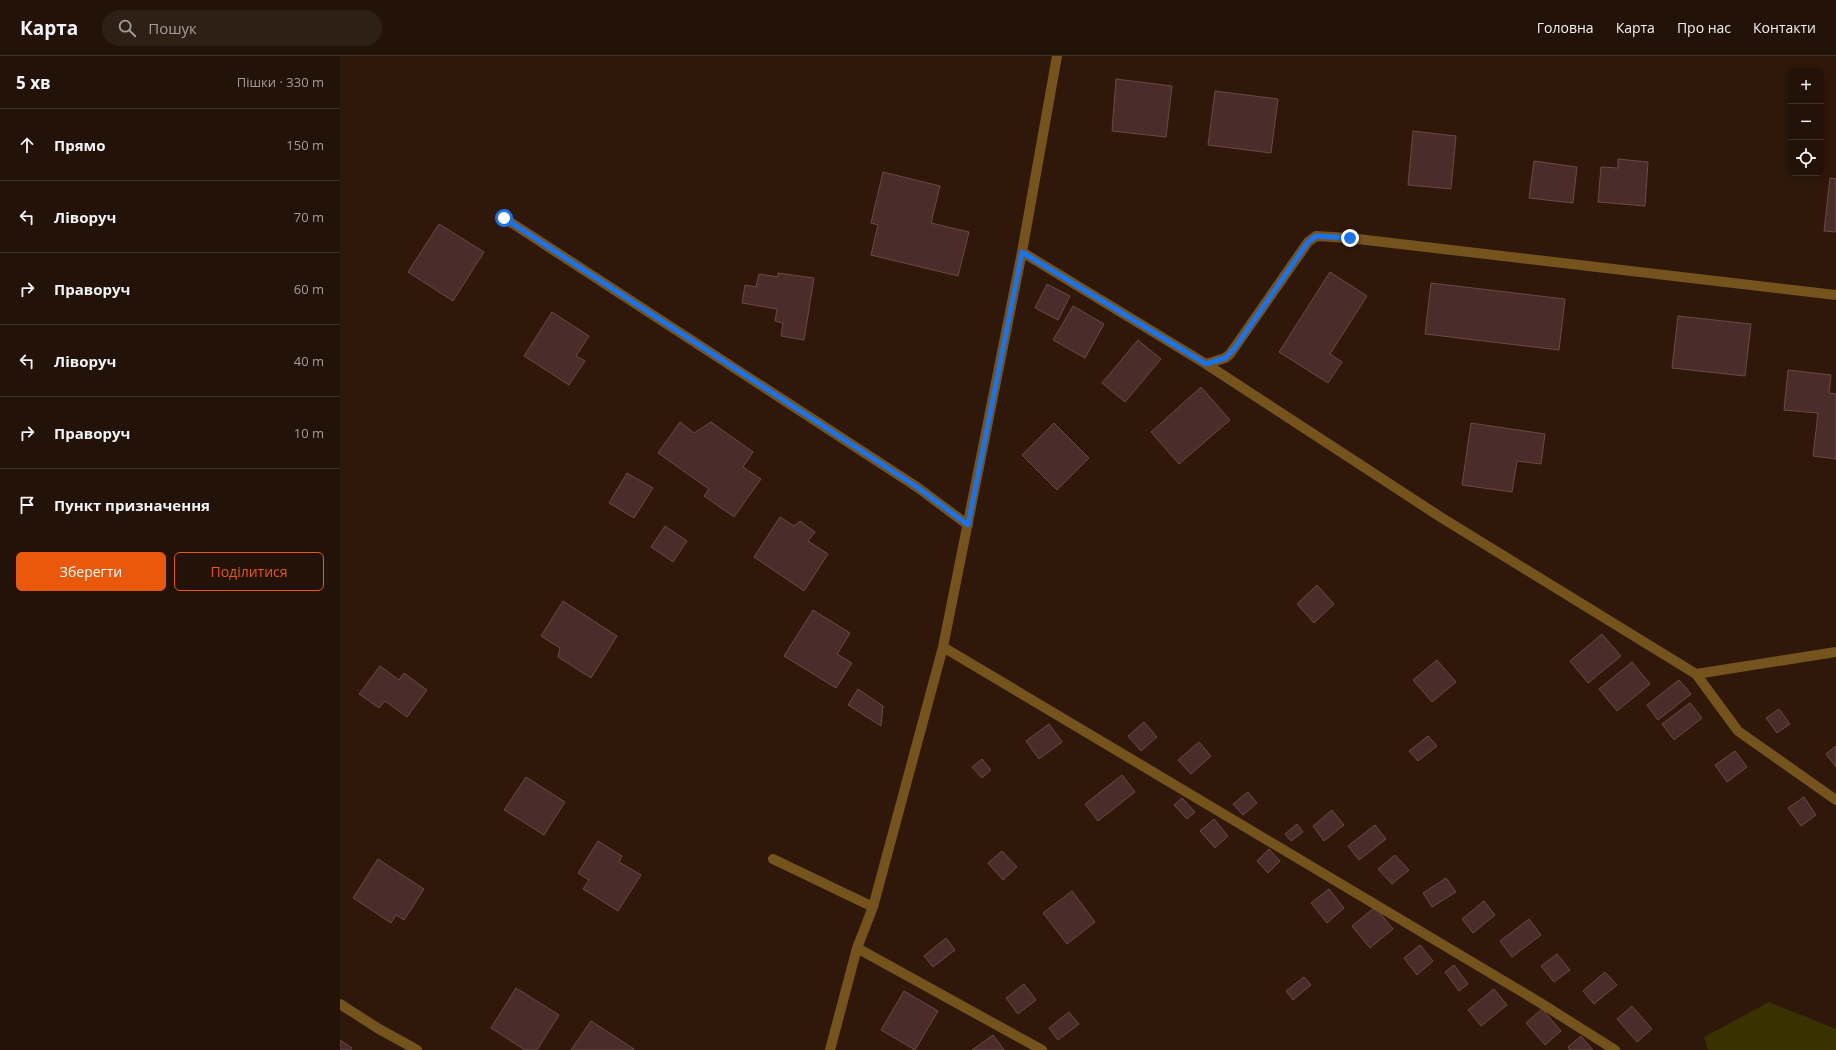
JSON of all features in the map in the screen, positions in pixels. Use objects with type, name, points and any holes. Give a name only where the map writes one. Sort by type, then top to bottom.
[{"type":"street","points":[[830,1050],[857,948],[873,907],[943,647],[1022,252],[1057,56]]},
{"type":"street","points":[[504,218],[917,487],[968,525]]},
{"type":"street","points":[[1206,364],[1225,358],[1230,354],[1308,242],[1316,236],[1350,238],[1836,295]]},
{"type":"street","points":[[1022,252],[1206,364],[1442,518],[1696,674],[1738,731],[1836,800]]},
{"type":"street","points":[[943,647],[1532,998],[1615,1050]]},
{"type":"street","points":[[1696,674],[1836,652]]},
{"type":"street","points":[[773,859],[873,907]]},
{"type":"street","points":[[857,948],[1042,1050]]},
{"type":"street","points":[[340,1004],[379,1030],[417,1050]]},
{"type":"shaded area","points":[[1769,1002],[1836,1029],[1836,1050],[1708,1050],[1704,1037]]},
{"type":"building","points":[[1116,79],[1172,86],[1166,137],[1112,131]]},
{"type":"building","points":[[1215,91],[1278,99],[1271,153],[1208,145]]},
{"type":"building","points":[[1413,131],[1456,136],[1451,189],[1408,185]]},
{"type":"building","points":[[1618,159],[1648,162],[1645,206],[1598,202],[1601,167],[1618,168]]},
{"type":"building","points":[[1534,161],[1577,167],[1573,203],[1529,198]]},
{"type":"building","points":[[883,172],[940,186],[931,223],[969,232],[958,276],[871,255],[878,225],[871,223]]},
{"type":"building","points":[[1830,178],[1836,179],[1836,232],[1824,231]]},
{"type":"building","points":[[439,224],[484,252],[453,301],[408,272]]},
{"type":"building","points":[[1330,272],[1367,296],[1330,354],[1342,362],[1328,383],[1279,352]]},
{"type":"building","points":[[778,273],[814,278],[804,340],[781,336],[783,323],[775,321],[777,309],[742,303],[745,285],[756,287],[759,274],[778,277]]},
{"type":"building","points":[[1431,283],[1565,299],[1559,350],[1425,334]]},
{"type":"building","points":[[1047,284],[1070,296],[1058,320],[1035,308]]},
{"type":"building","points":[[1073,306],[1104,324],[1085,358],[1053,340]]},
{"type":"building","points":[[552,312],[589,336],[576,356],[585,361],[569,385],[524,356]]},
{"type":"building","points":[[1678,316],[1751,324],[1745,376],[1672,368]]},
{"type":"building","points":[[1138,340],[1161,359],[1125,402],[1102,383]]},
{"type":"building","points":[[1788,370],[1831,375],[1829,393],[1836,394],[1836,459],[1813,456],[1818,413],[1784,410]]},
{"type":"building","points":[[1201,387],[1230,420],[1179,464],[1151,432]]},
{"type":"building","points":[[680,422],[694,433],[711,422],[753,452],[743,467],[761,479],[734,517],[704,496],[709,489],[658,453]]},
{"type":"building","points":[[1054,423],[1089,458],[1057,490],[1022,455]]},
{"type":"building","points":[[1471,423],[1545,434],[1541,464],[1517,461],[1512,492],[1462,485]]},
{"type":"building","points":[[627,473],[653,488],[634,518],[609,503]]},
{"type":"building","points":[[780,517],[794,526],[800,521],[815,532],[808,541],[828,554],[804,591],[754,557]]},
{"type":"building","points":[[665,526],[687,541],[673,562],[651,547]]},
{"type":"building","points":[[1317,585],[1334,604],[1314,623],[1297,604]]},
{"type":"building","points":[[563,601],[617,636],[591,678],[558,657],[560,648],[541,636]]},
{"type":"building","points":[[813,610],[850,633],[837,654],[852,663],[836,688],[784,656]]},
{"type":"building","points":[[1602,634],[1621,656],[1588,683],[1570,661]]},
{"type":"building","points":[[1437,660],[1456,682],[1432,702],[1413,680]]},
{"type":"building","points":[[1632,662],[1650,684],[1617,711],[1599,689]]},
{"type":"building","points":[[380,666],[399,680],[404,673],[427,690],[407,717],[385,701],[379,708],[359,694]]},
{"type":"building","points":[[1679,680],[1691,694],[1658,720],[1647,705]]},
{"type":"building","points":[[858,689],[883,706],[881,726],[848,705]]},
{"type":"building","points":[[1690,703],[1702,718],[1674,740],[1662,724]]},
{"type":"building","points":[[1779,709],[1790,724],[1777,733],[1766,718]]},
{"type":"building","points":[[1144,722],[1157,737],[1141,751],[1128,736]]},
{"type":"building","points":[[1049,724],[1062,742],[1039,759],[1026,741]]},
{"type":"building","points":[[1428,736],[1437,746],[1418,761],[1409,751]]},
{"type":"building","points":[[1199,742],[1211,756],[1191,774],[1178,760]]},
{"type":"building","points":[[1836,746],[1836,767],[1826,754]]},
{"type":"building","points":[[1735,751],[1747,767],[1727,782],[1715,765]]},
{"type":"building","points":[[982,759],[991,770],[982,778],[972,767]]},
{"type":"building","points":[[1122,775],[1135,792],[1098,821],[1085,804]]},
{"type":"building","points":[[526,777],[565,802],[544,835],[504,810]]},
{"type":"building","points":[[1248,792],[1257,803],[1243,815],[1233,804]]},
{"type":"building","points":[[1804,797],[1816,815],[1801,826],[1788,808]]},
{"type":"building","points":[[1182,798],[1195,812],[1187,819],[1174,805]]},
{"type":"building","points":[[1332,810],[1344,825],[1324,841],[1313,826]]},
{"type":"building","points":[[1214,819],[1228,836],[1215,848],[1200,831]]},
{"type":"building","points":[[1297,824],[1303,832],[1291,841],[1285,834]]},
{"type":"building","points":[[1375,825],[1386,839],[1359,860],[1348,846]]},
{"type":"building","points":[[598,841],[622,856],[619,862],[641,875],[618,911],[583,889],[589,880],[578,873]]},
{"type":"building","points":[[1269,849],[1280,861],[1268,873],[1257,861]]},
{"type":"building","points":[[1002,851],[1017,867],[1003,880],[988,863]]},
{"type":"building","points":[[1395,855],[1409,870],[1392,884],[1378,869]]},
{"type":"building","points":[[378,859],[424,889],[404,920],[396,915],[391,923],[353,898]]},
{"type":"building","points":[[1446,878],[1456,892],[1432,907],[1423,893]]},
{"type":"building","points":[[1329,889],[1344,908],[1327,923],[1311,903]]},
{"type":"building","points":[[1072,891],[1095,922],[1067,944],[1043,913]]},
{"type":"building","points":[[1484,901],[1495,915],[1473,933],[1462,919]]},
{"type":"building","points":[[1375,907],[1393,929],[1370,948],[1352,926]]},
{"type":"building","points":[[1529,919],[1541,935],[1512,957],[1500,941]]},
{"type":"building","points":[[946,938],[955,950],[933,967],[924,956]]},
{"type":"building","points":[[1420,945],[1433,961],[1417,975],[1404,958]]},
{"type":"building","points":[[1557,954],[1570,970],[1554,982],[1541,966]]},
{"type":"building","points":[[1454,965],[1468,984],[1459,991],[1445,972]]},
{"type":"building","points":[[1605,972],[1617,985],[1594,1004],[1583,991]]},
{"type":"building","points":[[1304,977],[1311,985],[1293,1000],[1286,991]]},
{"type":"building","points":[[1024,984],[1036,1000],[1018,1014],[1006,998]]},
{"type":"building","points":[[516,988],[559,1015],[537,1050],[525,1050],[491,1028]]},
{"type":"building","points":[[1494,989],[1507,1005],[1481,1026],[1468,1010]]},
{"type":"building","points":[[904,991],[938,1011],[915,1050],[881,1030]]},
{"type":"building","points":[[1632,1006],[1652,1029],[1637,1042],[1617,1019]]},
{"type":"building","points":[[1542,1009],[1561,1031],[1545,1045],[1526,1023]]},
{"type":"building","points":[[1069,1012],[1079,1024],[1058,1040],[1049,1028]]},
{"type":"building","points":[[591,1021],[634,1049],[571,1050]]},
{"type":"building","points":[[993,1035],[1004,1050],[972,1050]]},
{"type":"building","points":[[1581,1036],[1593,1050],[1570,1050],[1568,1047]]},
{"type":"building","points":[[340,1040],[352,1048],[350,1050],[340,1050]]},
{"type":"route","points":[[504,218],[917,487],[968,525],[1022,252],[1206,364],[1225,358],[1230,354],[1308,242],[1316,236],[1350,238]]}]
